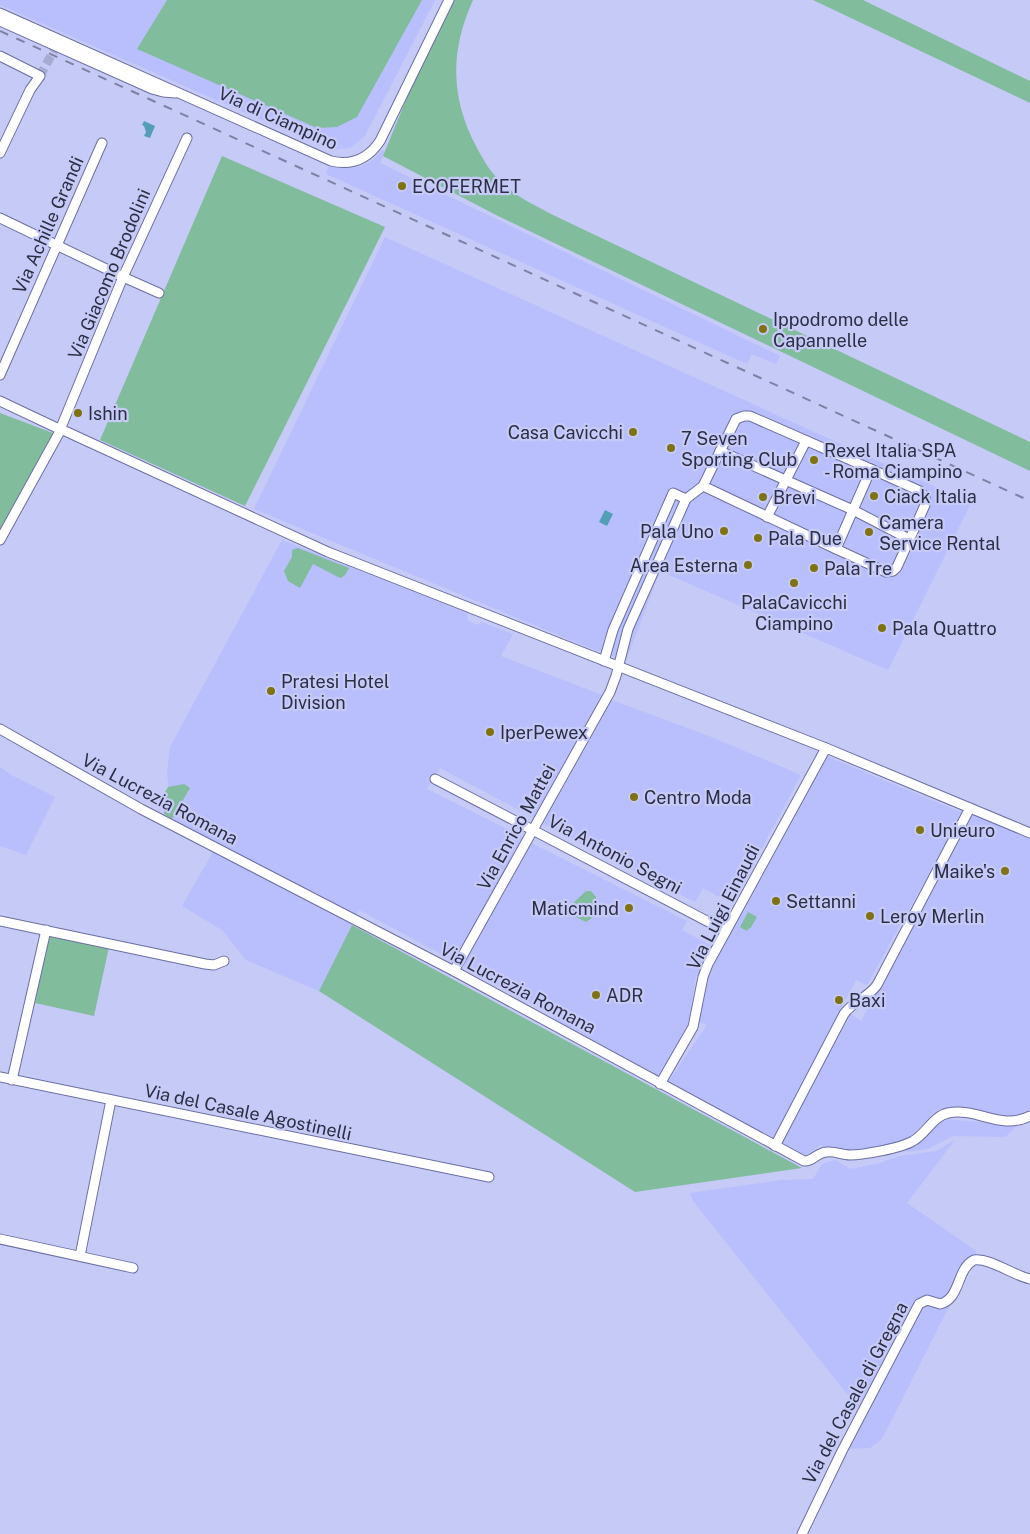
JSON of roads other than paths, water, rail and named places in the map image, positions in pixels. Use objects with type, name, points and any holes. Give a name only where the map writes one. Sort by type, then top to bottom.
[{"type":"street","name":"Via di Ciampino","points":[[0,13],[331,160],[343,163],[356,161],[372,152],[382,138],[450,0]]},
{"type":"street","points":[[0,22],[152,89],[166,93],[180,93]]},
{"type":"street","points":[[0,56],[40,76],[28,92],[0,152]]},
{"type":"street","name":"Via Giacomo Brodolini","points":[[0,540],[61,429],[123,278],[187,138]]},
{"type":"street","name":"Via Achille Grandi","points":[[0,375],[102,143]]},
{"type":"street","points":[[0,218],[123,278],[159,293]]},
{"type":"street","points":[[0,401],[328,552],[604,661],[618,669],[826,748],[1030,833]]},
{"type":"street","points":[[604,661],[613,630],[673,493],[686,499],[702,486],[734,421],[744,416],[750,416],[919,491],[925,497],[926,503],[897,567],[890,572],[836,550],[702,486]]},
{"type":"street","points":[[767,517],[806,441]]},
{"type":"street","points":[[720,451],[853,510],[910,540]]},
{"type":"street","points":[[836,550],[871,470]]},
{"type":"street","name":"Via Enrico Mattei","points":[[454,971],[607,698],[618,669],[628,629],[686,499]]},
{"type":"street","name":"Via Lucrezia Romana","points":[[0,729],[141,809],[454,971],[807,1162],[824,1152],[855,1155],[906,1144],[918,1138],[938,1117],[947,1113],[970,1114],[1010,1122],[1030,1116]]},
{"type":"street","name":"Via Luigi Einaudi","points":[[660,1084],[692,1030],[705,971],[826,748]]},
{"type":"street","name":"Via Antonio Segni","points":[[435,779],[726,931]]},
{"type":"street","points":[[775,1146],[844,1014],[853,1004],[869,994],[877,985],[970,808]]},
{"type":"street","points":[[0,920],[205,964],[212,965],[224,961]]},
{"type":"street","points":[[12,1080],[46,930]]},
{"type":"street","name":"Via del Casale Agostinelli","points":[[0,1077],[489,1178]]},
{"type":"street","points":[[80,1256],[111,1100]]},
{"type":"street","points":[[0,1239],[133,1268]]},
{"type":"street","name":"Via del Casale di Gregna","points":[[802,1534],[844,1446],[918,1306],[927,1300],[940,1304],[949,1300],[972,1261],[983,1260],[1030,1279]]},
{"type":"tunnel","points":[[40,76],[56,46]]},
{"type":"railway","points":[[0,31],[1030,501]]},
{"type":"place","name":"ECOFERMET","points":[[402,186]]},
{"type":"place","name":"Ippodromo delle Capannelle","points":[[763,329]]},
{"type":"place","name":"Ishin","points":[[78,413]]},
{"type":"place","name":"Casa Cavicchi","points":[[633,432]]},
{"type":"place","name":"7 Seven Sporting Club","points":[[671,448]]},
{"type":"place","name":"Rexel Italia SPA - Roma Ciampino","points":[[814,460]]},
{"type":"place","name":"Ciack Italia","points":[[874,496]]},
{"type":"place","name":"Brevi","points":[[763,497]]},
{"type":"place","name":"Pala Uno","points":[[724,531]]},
{"type":"place","name":"Camera Service Rental","points":[[869,532]]},
{"type":"place","name":"Pala Due","points":[[758,538]]},
{"type":"place","name":"Area Esterna","points":[[748,565]]},
{"type":"place","name":"Pala Tre","points":[[814,568]]},
{"type":"place","name":"PalaCavicchi Ciampino","points":[[794,583]]},
{"type":"place","name":"Pala Quattro","points":[[882,628]]},
{"type":"place","name":"Pratesi Hotel Division","points":[[271,691]]},
{"type":"place","name":"IperPewex","points":[[490,732]]},
{"type":"place","name":"Centro Moda","points":[[634,797]]},
{"type":"place","name":"Unieuro","points":[[920,830]]},
{"type":"place","name":"Maike's","points":[[1005,871]]},
{"type":"place","name":"Settanni","points":[[776,901]]},
{"type":"place","name":"Maticmind","points":[[629,908]]},
{"type":"place","name":"Leroy Merlin","points":[[870,916]]},
{"type":"place","name":"ADR","points":[[596,995]]},
{"type":"place","name":"Baxi","points":[[839,1000]]}]
